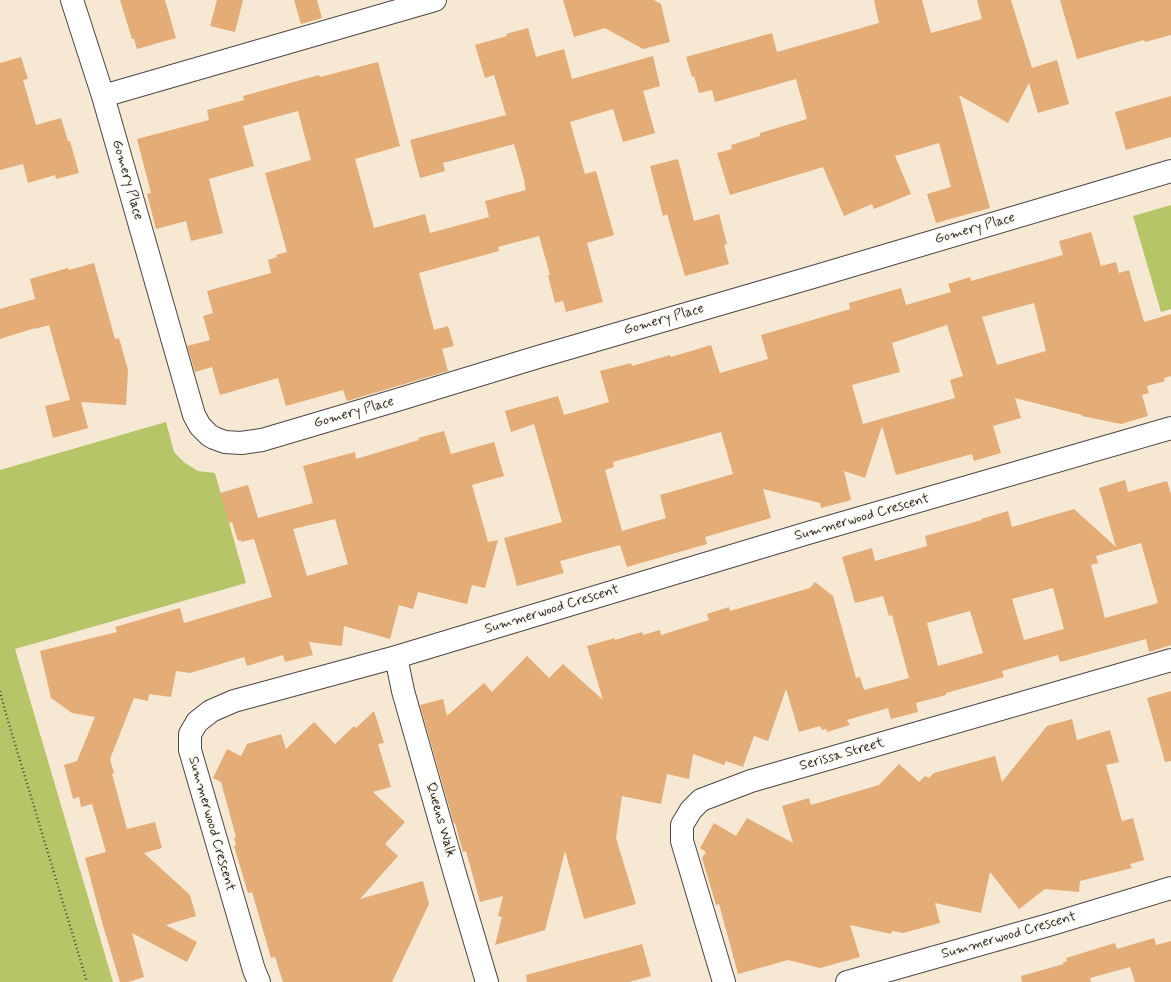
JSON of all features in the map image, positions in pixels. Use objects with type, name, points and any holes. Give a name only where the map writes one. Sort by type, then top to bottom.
[{"type":"street","name":"Gomery Place","points":[[72,0],[104,96],[194,415],[200,426],[209,435],[225,442],[262,440],[538,357],[1171,171]]},
{"type":"street","points":[[104,96],[435,0]]},
{"type":"street","name":"Summerwood Crescent","points":[[260,982],[254,970],[190,750],[190,734],[198,722],[211,711],[234,702],[396,657],[808,533],[1171,428]]},
{"type":"street","name":"Queens Walk","points":[[396,657],[403,691],[487,982]]},
{"type":"street","name":"Serissa Street","points":[[724,982],[682,841],[682,825],[691,810],[702,800],[751,781],[1171,660]]},
{"type":"street","name":"Summerwood Crescent","points":[[847,982],[1045,926],[1171,888]]},
{"type":"path","points":[[0,691],[87,982]]},
{"type":"green space","points":[[1171,205],[1171,309],[1161,312],[1133,216]]},
{"type":"green space","points":[[166,422],[174,452],[185,463],[198,471],[215,473],[246,583],[15,649],[113,982],[0,982],[0,470]]},
{"type":"building","points":[[120,0],[165,0],[176,38],[137,49],[134,39],[132,39]]},
{"type":"building","points":[[217,0],[243,0],[235,32],[210,26]]},
{"type":"building","points":[[294,0],[317,0],[322,18],[301,24]]},
{"type":"building","points":[[563,0],[654,0],[661,4],[670,42],[643,49],[605,28],[574,37]]},
{"type":"building","points":[[874,0],[922,0],[931,33],[982,19],[977,0],[1011,0],[1032,68],[1057,60],[1069,104],[1038,113],[1029,83],[1008,123],[959,95],[990,208],[936,223],[927,194],[951,187],[939,143],[895,156],[911,194],[874,209],[872,204],[844,216],[823,167],[730,195],[717,153],[732,149],[731,145],[760,136],[760,133],[807,119],[796,79],[715,102],[712,90],[699,93],[686,57],[772,33],[777,52],[879,23]]},
{"type":"building","points":[[1060,0],[1171,0],[1171,35],[1145,42],[1144,40],[1077,59]]},
{"type":"building","points":[[528,28],[536,57],[564,49],[572,79],[653,56],[660,86],[643,91],[655,133],[623,142],[613,109],[570,122],[585,174],[596,171],[614,235],[587,243],[603,302],[566,312],[563,301],[555,303],[548,275],[550,275],[539,236],[498,247],[499,251],[419,273],[434,330],[448,326],[454,346],[442,349],[448,371],[347,401],[343,390],[286,406],[278,378],[220,395],[212,367],[195,372],[187,346],[210,340],[203,316],[213,313],[207,291],[271,273],[268,260],[277,257],[276,255],[287,252],[265,173],[311,160],[298,111],[243,126],[254,166],[209,179],[223,233],[191,241],[186,221],[156,229],[147,194],[151,193],[137,139],[209,120],[207,110],[244,100],[243,96],[319,75],[320,77],[378,62],[400,146],[355,159],[374,228],[425,214],[430,233],[489,217],[485,201],[526,190],[514,144],[443,163],[445,171],[420,178],[410,140],[506,115],[494,75],[485,78],[475,45],[507,36],[506,34]]},
{"type":"building","points":[[21,57],[28,79],[23,80],[36,125],[61,118],[68,141],[70,141],[79,173],[56,179],[55,175],[28,183],[23,164],[0,170],[0,63]]},
{"type":"building","points":[[1171,96],[1171,137],[1126,150],[1115,112]]},
{"type":"building","points":[[678,159],[694,221],[719,214],[727,244],[724,245],[729,264],[685,276],[667,214],[663,216],[650,166]]},
{"type":"building","points":[[1091,232],[1101,266],[1116,262],[1119,273],[1129,270],[1144,322],[1171,314],[1171,376],[1164,378],[1165,381],[1147,386],[1149,393],[1142,395],[1148,416],[1121,424],[1082,416],[1015,398],[1021,418],[993,426],[1001,453],[974,461],[972,454],[896,475],[882,426],[865,478],[844,471],[851,500],[821,508],[820,503],[763,489],[771,518],[705,537],[707,544],[627,567],[620,545],[560,561],[564,573],[517,586],[504,538],[562,522],[534,424],[511,432],[505,411],[558,396],[564,415],[609,402],[600,371],[631,363],[632,366],[670,355],[671,357],[711,345],[720,373],[768,359],[761,335],[850,309],[849,303],[901,288],[906,305],[951,292],[948,284],[970,277],[971,281],[1063,255],[1059,241]],"holes":[[[1034,303],[1046,351],[997,365],[982,317]],[[947,325],[963,376],[950,380],[955,398],[863,424],[852,385],[900,372],[892,343]],[[721,432],[733,474],[660,495],[666,518],[622,531],[605,470],[614,467],[613,462]]]},
{"type":"building","points":[[94,263],[115,339],[119,338],[128,370],[126,405],[81,402],[88,428],[53,438],[45,406],[70,400],[49,325],[0,339],[0,309],[35,299],[30,279],[68,268],[69,270]]},
{"type":"building","points":[[444,431],[451,454],[494,442],[504,476],[472,485],[488,542],[498,540],[485,588],[472,585],[467,604],[418,592],[413,609],[399,605],[390,639],[344,626],[342,646],[309,642],[313,655],[285,662],[283,655],[247,666],[244,657],[190,673],[176,671],[171,697],[149,694],[148,701],[134,698],[110,759],[114,773],[112,774],[127,829],[155,822],[162,848],[144,853],[190,895],[196,916],[166,925],[197,942],[187,962],[132,933],[144,977],[128,982],[120,982],[85,858],[106,852],[92,804],[81,807],[79,797],[73,799],[64,765],[77,761],[95,717],[72,713],[51,698],[40,651],[117,632],[115,627],[180,608],[184,623],[272,597],[254,539],[241,542],[241,540],[238,541],[232,522],[229,523],[220,493],[248,485],[258,518],[313,503],[303,466],[355,452],[356,459],[419,440],[418,438]],"holes":[[[335,519],[348,564],[307,576],[293,529]]]},
{"type":"building","points":[[1125,480],[1128,492],[1167,481],[1171,494],[1171,645],[1149,652],[1146,639],[1060,662],[1058,655],[1002,671],[1004,677],[916,703],[918,712],[891,719],[888,708],[847,720],[850,725],[827,732],[826,729],[822,730],[820,726],[799,732],[786,689],[768,741],[754,736],[743,767],[726,761],[724,765],[693,754],[689,779],[667,774],[661,804],[622,796],[616,838],[636,904],[584,919],[565,851],[545,930],[495,945],[502,917],[498,916],[503,896],[480,902],[466,851],[463,852],[455,823],[454,824],[420,705],[443,699],[447,716],[484,683],[492,692],[527,656],[549,678],[563,664],[603,700],[587,646],[642,632],[643,635],[660,630],[661,635],[709,620],[707,614],[729,607],[730,611],[810,588],[815,582],[833,596],[856,678],[860,677],[864,690],[909,678],[892,615],[889,616],[883,596],[855,603],[842,557],[872,548],[875,561],[927,546],[925,536],[1008,511],[1012,527],[1074,509],[1116,547],[1099,488]],"holes":[[[1141,543],[1158,603],[1105,618],[1091,565],[1098,563],[1096,556]],[[1053,588],[1064,629],[1024,640],[1012,599]],[[970,611],[983,653],[938,666],[927,623]]]},
{"type":"building","points":[[1171,691],[1171,761],[1165,762],[1147,698]]},
{"type":"building","points":[[374,711],[384,743],[378,744],[391,787],[373,792],[405,822],[385,844],[398,856],[360,899],[423,881],[429,904],[392,982],[283,982],[275,957],[271,958],[252,892],[248,893],[234,846],[236,845],[234,838],[236,837],[221,782],[213,778],[227,749],[241,756],[247,744],[281,734],[286,749],[314,722],[335,744],[354,726],[356,728]]},
{"type":"building","points":[[1072,719],[1077,740],[1110,730],[1119,762],[1106,765],[1122,821],[1133,818],[1144,860],[1130,864],[1132,868],[1080,881],[1079,892],[1045,889],[1019,909],[990,872],[981,913],[935,903],[940,923],[903,933],[892,931],[891,934],[850,925],[860,957],[820,968],[788,960],[738,974],[719,904],[716,905],[702,858],[706,852],[700,848],[714,823],[736,836],[747,818],[793,843],[782,806],[809,798],[811,805],[879,785],[899,764],[919,782],[925,776],[929,778],[934,773],[995,756],[1002,782],[1047,726]]},
{"type":"building","points":[[1154,938],[1156,945],[1171,941],[1171,982],[1135,982],[1130,967],[1090,978],[1091,982],[1022,982],[1021,976],[1064,964],[1063,962],[1067,961],[1066,958],[1115,943],[1117,949]]},
{"type":"building","points":[[642,944],[651,976],[629,982],[527,982],[526,975]]}]
